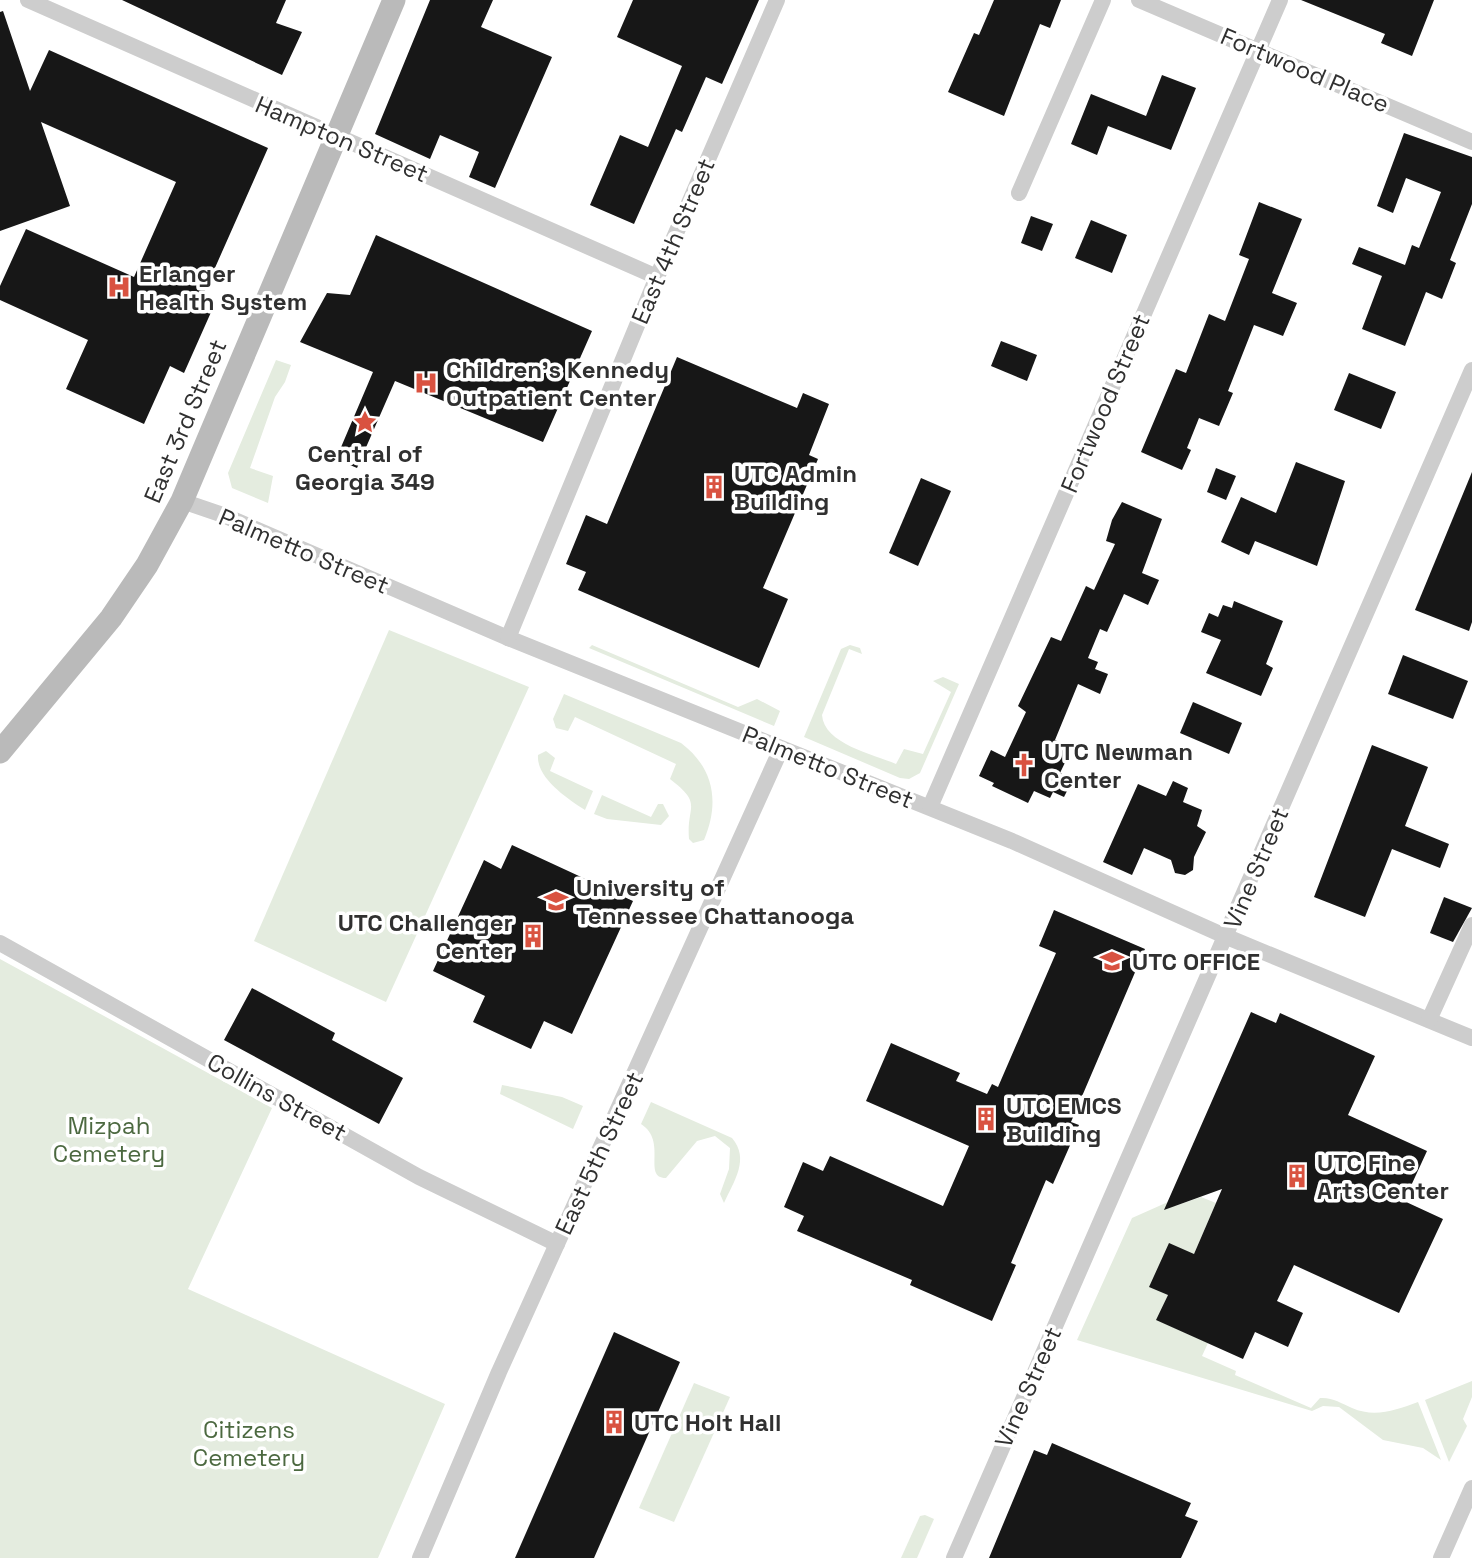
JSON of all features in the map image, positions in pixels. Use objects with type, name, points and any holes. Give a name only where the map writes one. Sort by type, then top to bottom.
[{"type":"main road","name":"East 3rd Street","points":[[0,752],[111,618],[147,565],[182,501],[394,0]]},
{"type":"street","name":"Hampton Street","points":[[27,0],[657,277]]},
{"type":"street","name":"East 4th Street","points":[[508,638],[657,277],[777,0]]},
{"type":"street","points":[[1019,193],[1104,0]]},
{"type":"street","name":"Fortwood Place","points":[[1139,0],[1472,142]]},
{"type":"street","name":"Fortwood Street","points":[[930,807],[1280,0]]},
{"type":"street","name":"Vine Street","points":[[954,1558],[1472,370]]},
{"type":"street","name":"Palmetto Street","points":[[182,501],[223,515],[508,638],[930,807],[1227,937],[1472,1038]]},
{"type":"street","name":"East 5th Street","points":[[420,1558],[488,1395],[781,749]]},
{"type":"street","points":[[1429,1020],[1472,925]]},
{"type":"street","name":"Collins Street","points":[[0,943],[419,1177],[557,1244]]},
{"type":"street","points":[[1441,1558],[1472,1488]]},
{"type":"green space","points":[[276,360],[291,365],[285,382],[275,397],[250,468],[273,476],[268,503],[232,488],[228,473]]},
{"type":"green space","points":[[389,630],[529,687],[386,1002],[254,941]]},
{"type":"green space","points":[[592,645],[738,707],[757,699],[780,711],[774,726],[589,648]]},
{"type":"green space","points":[[850,645],[860,648],[862,654],[849,649],[822,715],[825,725],[840,741],[896,764],[904,749],[923,754],[951,692],[933,681],[943,677],[959,684],[920,773],[909,779],[900,778],[804,737],[841,649]]},
{"type":"green space","points":[[564,694],[681,743],[692,753],[701,763],[711,787],[712,812],[704,840],[693,843],[689,839],[690,800],[670,779],[676,764],[575,717],[568,731],[556,728],[553,719]]},
{"type":"green space","points":[[546,751],[555,758],[550,771],[593,791],[585,810],[554,787],[542,772],[538,755]]},
{"type":"green space","points":[[602,795],[651,817],[658,804],[663,804],[669,816],[661,825],[607,819],[594,814]]},
{"type":"green space","points":[[0,959],[272,1108],[188,1289],[445,1404],[378,1558],[0,1558]]},
{"type":"green space","points":[[502,1085],[562,1097],[583,1106],[573,1129],[500,1094]]},
{"type":"green space","points":[[651,1102],[732,1138],[740,1154],[740,1162],[724,1203],[720,1194],[729,1169],[730,1148],[715,1136],[697,1141],[666,1178],[659,1176],[656,1172],[653,1140],[649,1131],[641,1124]]},
{"type":"green space","points":[[1201,1197],[1216,1203],[1194,1254],[1168,1295],[1157,1320],[1208,1343],[1202,1356],[1236,1371],[1235,1375],[1311,1408],[1320,1398],[1332,1399],[1361,1411],[1377,1413],[1418,1402],[1441,1460],[1423,1448],[1383,1440],[1339,1407],[1323,1406],[1312,1411],[1077,1340],[1132,1218],[1168,1202],[1175,1206]]},
{"type":"green space","points":[[1472,1381],[1472,1397],[1463,1419],[1467,1426],[1449,1462],[1425,1400]]},
{"type":"green space","points":[[694,1383],[730,1397],[674,1522],[639,1508]]},
{"type":"green space","points":[[920,1516],[934,1519],[917,1558],[901,1558]]},
{"type":"building","points":[[122,0],[286,0],[276,23],[302,32],[282,75]]},
{"type":"building","points":[[430,0],[493,0],[481,27],[552,57],[495,188],[469,177],[479,152],[440,135],[430,159],[375,134]]},
{"type":"building","points":[[633,0],[759,0],[722,84],[706,77],[682,132],[676,129],[634,224],[590,205],[620,135],[648,147],[682,66],[617,37]]},
{"type":"building","points":[[994,0],[1061,0],[1050,28],[1040,24],[1004,116],[948,92],[974,33],[979,35]]},
{"type":"building","points":[[1301,0],[1434,0],[1412,56],[1381,43],[1385,34]]},
{"type":"building","points":[[3,11],[30,91],[49,50],[268,148],[199,304],[212,310],[184,373],[170,366],[144,424],[66,389],[88,340],[0,300],[0,286],[26,229],[134,277],[176,182],[41,122],[70,206],[0,231],[0,12]]},
{"type":"building","points":[[1162,75],[1196,88],[1171,150],[1108,126],[1097,155],[1071,144],[1091,94],[1146,116]]},
{"type":"building","points":[[1404,133],[1472,157],[1472,204],[1450,260],[1456,263],[1442,299],[1426,292],[1405,346],[1362,329],[1382,276],[1352,264],[1359,247],[1405,265],[1412,245],[1419,248],[1441,192],[1406,178],[1393,213],[1377,206]]},
{"type":"building","points":[[1259,202],[1302,219],[1272,293],[1297,303],[1283,336],[1254,325],[1228,391],[1233,393],[1219,426],[1199,418],[1187,448],[1191,450],[1182,470],[1141,452],[1176,369],[1186,373],[1209,314],[1225,321],[1249,259],[1239,255]]},
{"type":"building","points":[[1031,216],[1053,224],[1042,251],[1021,243]]},
{"type":"building","points":[[1091,220],[1127,235],[1112,273],[1075,258]]},
{"type":"building","points":[[376,235],[592,331],[543,442],[395,381],[357,468],[336,459],[373,372],[300,342],[327,293],[350,295]]},
{"type":"building","points":[[1001,341],[1037,355],[1027,381],[991,366]]},
{"type":"building","name":"UTC Admin Building","points":[[677,357],[797,408],[803,393],[829,404],[809,455],[818,459],[763,588],[788,599],[759,668],[578,590],[586,572],[566,564],[586,515],[607,524]]},
{"type":"building","points":[[1349,373],[1396,392],[1381,429],[1334,410]]},
{"type":"building","points":[[1296,462],[1345,481],[1317,566],[1255,541],[1249,555],[1221,542],[1241,497],[1276,513]]},
{"type":"building","points":[[1216,468],[1236,476],[1226,500],[1207,492]]},
{"type":"building","points":[[1472,472],[1472,622],[1469,631],[1415,610]]},
{"type":"building","points":[[921,478],[951,491],[918,566],[889,553]]},
{"type":"building","points":[[1122,502],[1162,519],[1142,573],[1159,580],[1148,605],[1124,594],[1107,632],[1100,629],[1088,658],[1098,662],[1095,669],[1108,674],[1100,694],[1078,684],[1055,740],[1072,748],[1060,773],[1073,779],[1064,797],[1053,792],[1050,798],[1034,791],[1028,803],[992,786],[994,783],[979,776],[991,750],[1005,757],[1026,712],[1018,706],[1051,637],[1061,641],[1086,586],[1094,590],[1115,544],[1106,541],[1112,520]]},
{"type":"building","points":[[1234,601],[1283,621],[1266,664],[1273,668],[1261,696],[1206,673],[1221,640],[1201,632],[1209,613],[1218,617],[1223,605],[1232,608]]},
{"type":"building","points":[[1403,655],[1468,681],[1453,719],[1388,694]]},
{"type":"building","points":[[1193,702],[1242,723],[1229,754],[1180,733]]},
{"type":"building","points":[[1372,745],[1428,767],[1405,826],[1449,844],[1440,868],[1392,849],[1365,917],[1314,897]]},
{"type":"building","points":[[1173,781],[1188,788],[1183,802],[1202,810],[1197,826],[1206,832],[1194,857],[1193,870],[1185,875],[1175,873],[1171,860],[1144,848],[1132,875],[1103,862],[1138,784],[1166,796]]},
{"type":"building","name":"UTC Challenger Center","points":[[512,845],[633,901],[572,1034],[544,1021],[531,1049],[473,1022],[485,996],[433,971],[484,860],[501,869]]},
{"type":"building","points":[[1444,897],[1472,908],[1453,942],[1430,933]]},
{"type":"building","name":"UTC EMCS Building","points":[[1054,910],[1145,949],[1071,1122],[1079,1125],[1053,1184],[1046,1180],[1011,1263],[1016,1265],[992,1321],[910,1285],[912,1280],[797,1231],[804,1216],[784,1207],[803,1162],[823,1171],[830,1156],[943,1206],[969,1146],[866,1101],[891,1043],[960,1073],[956,1081],[987,1094],[992,1084],[998,1087],[1056,953],[1039,946]]},
{"type":"building","points":[[252,988],[335,1033],[332,1040],[403,1078],[379,1124],[224,1040]]},
{"type":"building","name":"UTC Fine Arts Center","points":[[1251,1012],[1276,1023],[1280,1013],[1375,1056],[1348,1115],[1427,1151],[1404,1201],[1443,1219],[1399,1313],[1294,1265],[1277,1301],[1303,1313],[1288,1347],[1255,1332],[1243,1359],[1156,1320],[1168,1295],[1149,1287],[1169,1243],[1194,1254],[1222,1189],[1164,1210]]},
{"type":"building","name":"UTC Holt Hall","points":[[614,1332],[680,1362],[594,1558],[515,1558]]},
{"type":"building","points":[[1052,1443],[1191,1503],[1185,1516],[1198,1521],[1181,1558],[989,1558],[1034,1450],[1047,1455]]},
{"type":"place","name":"Erlanger Health System","points":[[119,287]]},
{"type":"place","name":"Children's Kennedy Outpatient Center","points":[[426,383]]},
{"type":"place","name":"Central of Georgia 349","points":[[365,422]]},
{"type":"place","name":"UTC Admin Building","points":[[714,487]]},
{"type":"place","name":"UTC Newman Center","points":[[1024,765]]},
{"type":"place","name":"University of Tennessee Chattanooga","points":[[556,901]]},
{"type":"place","name":"UTC Challenger Center","points":[[533,936]]},
{"type":"place","name":"UTC OFFICE","points":[[1112,961]]},
{"type":"place","name":"UTC EMCS Building","points":[[986,1119]]},
{"type":"place","name":"UTC Fine Arts Center","points":[[1297,1176]]},
{"type":"place","name":"UTC Holt Hall","points":[[614,1422]]},
{"type":"park label","name":"Mizpah Cemetery","points":[[109,1139]]},
{"type":"park label","name":"Citizens Cemetery","points":[[249,1443]]}]
